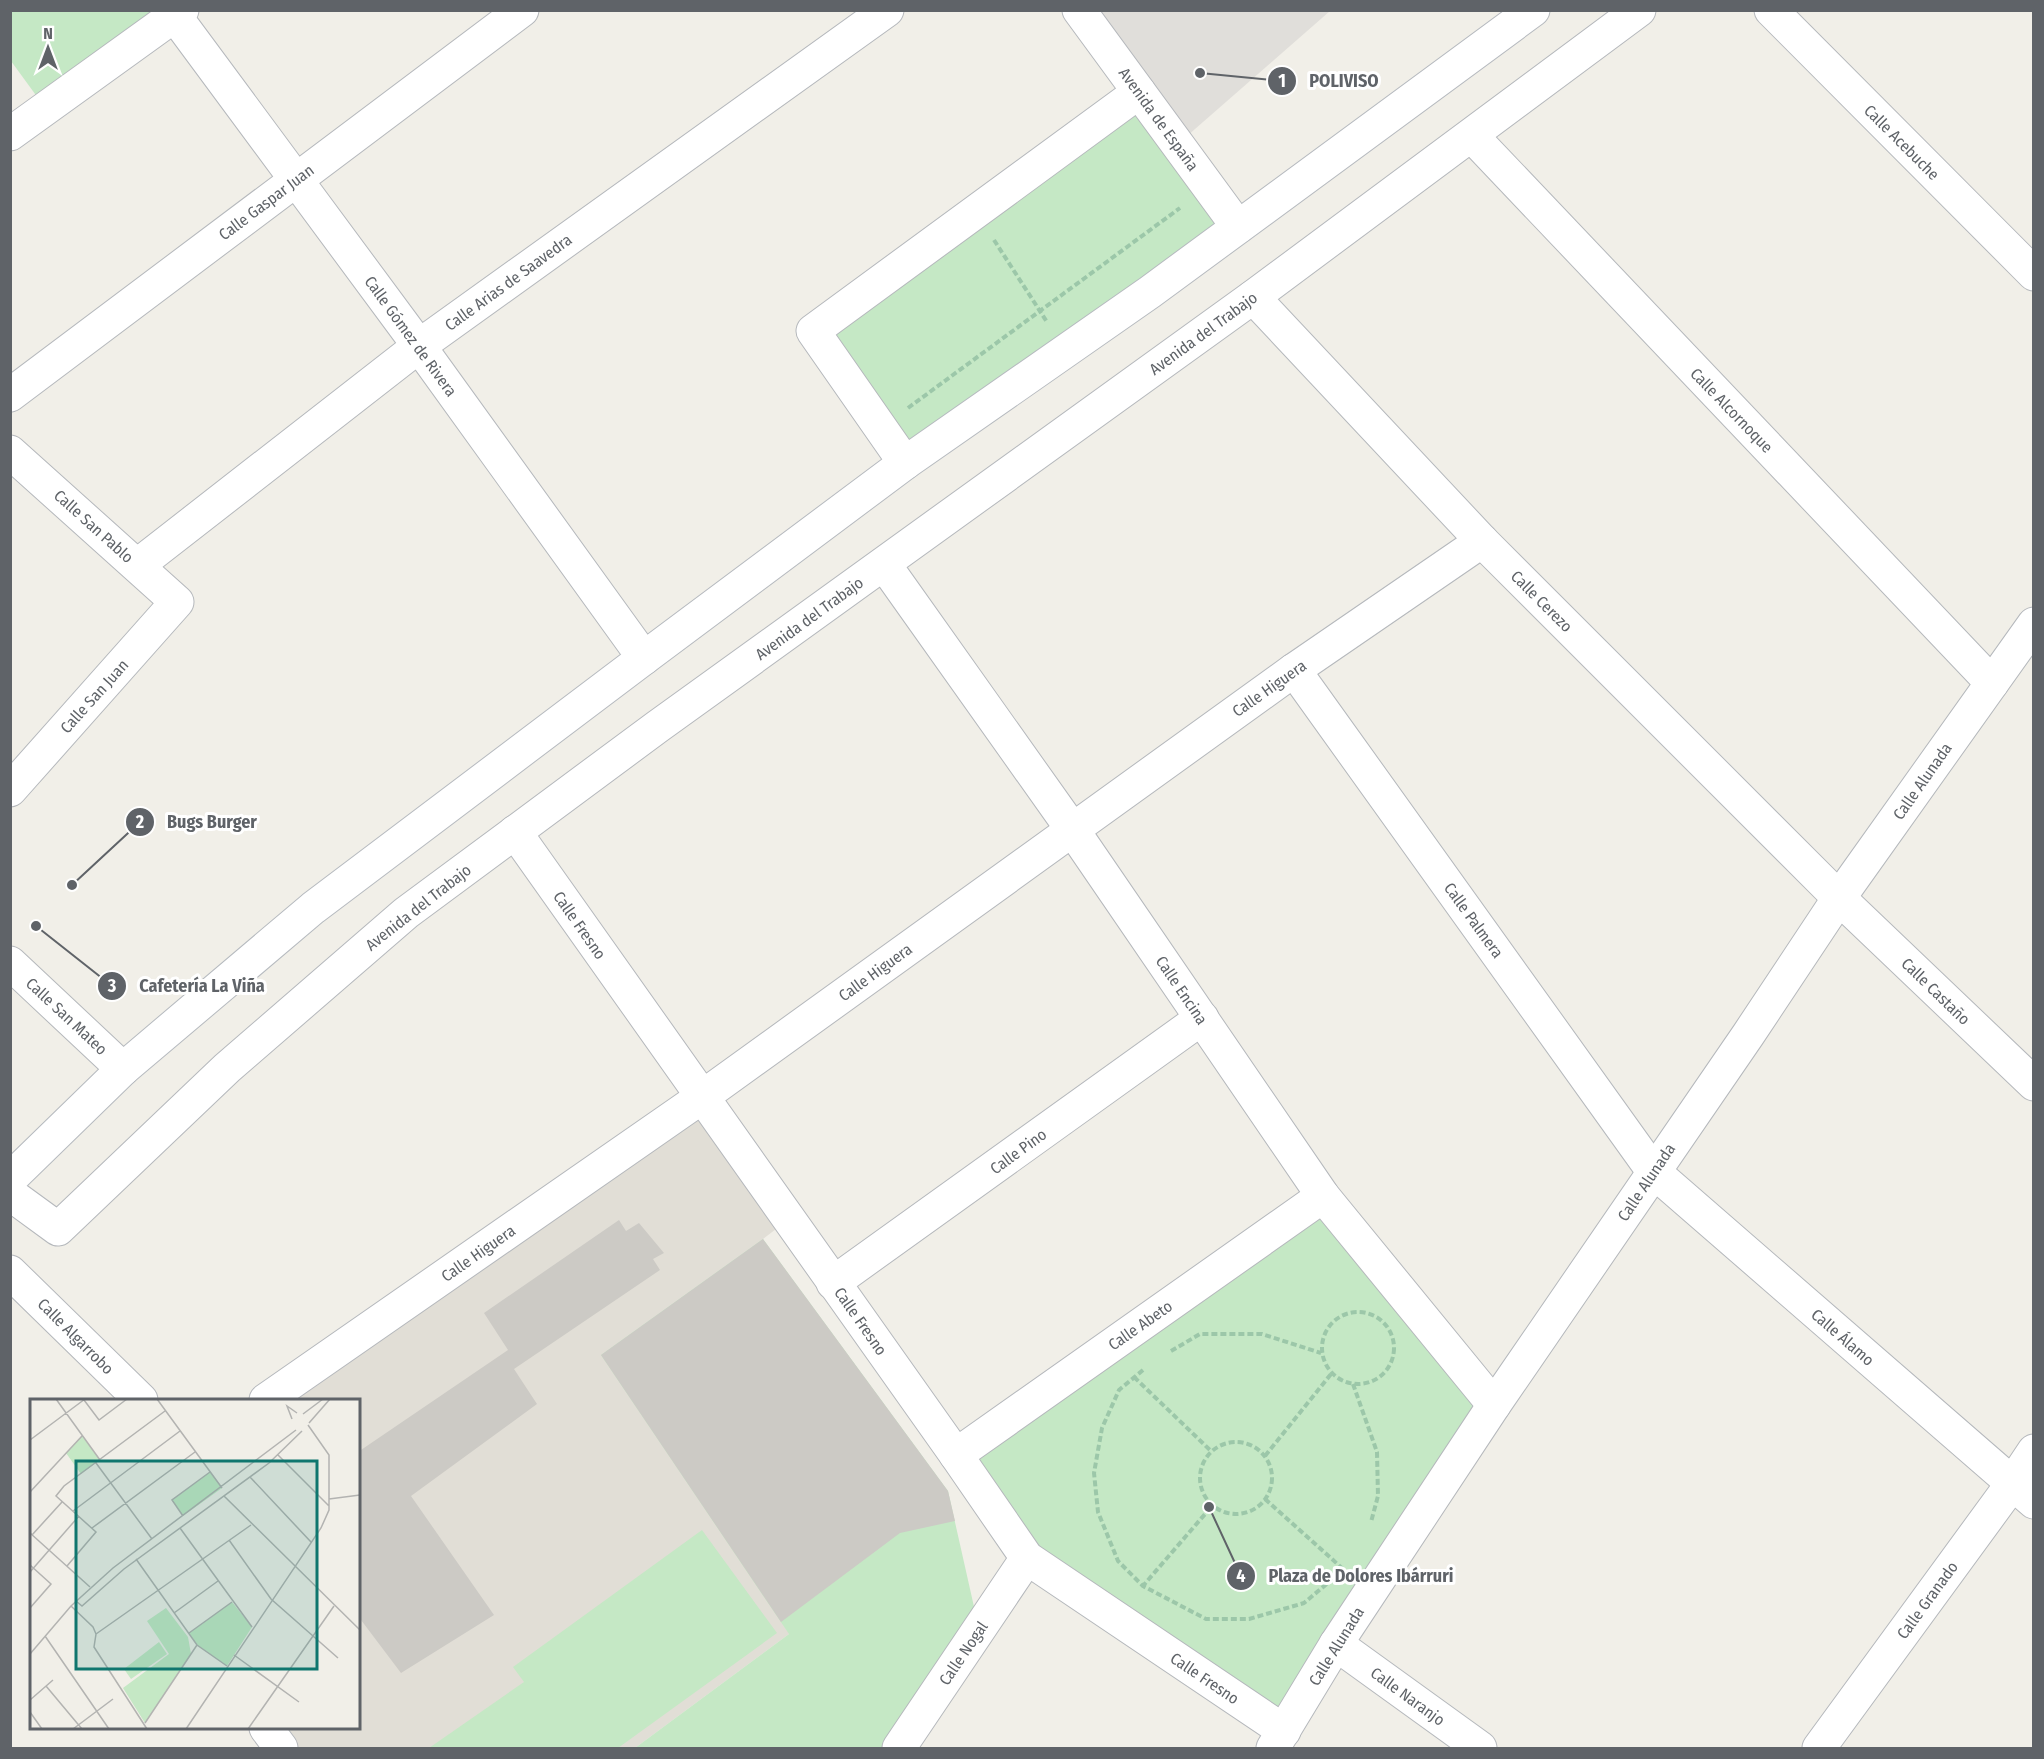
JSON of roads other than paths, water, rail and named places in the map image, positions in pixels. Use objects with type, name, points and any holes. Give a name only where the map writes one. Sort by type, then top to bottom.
[{"type":"street","name":"Calle Gaspar Juan","points":[[10,395],[522,10]]},
{"type":"street","name":"Calle Arias de Saavedra","points":[[138,565],[419,346],[886,10]]},
{"type":"street","name":"Avenida de España","points":[[1079,10],[1239,227]]},
{"type":"street","points":[[10,1179],[123,1069],[313,908],[905,463],[1239,227],[1533,10]]},
{"type":"street","name":"Avenida del Trabajo","points":[[10,1194],[58,1229],[227,1068],[406,913],[1253,297],[1639,10]]},
{"type":"street","name":"Calle Acebuche","points":[[1771,10],[2034,274]]},
{"type":"street","name":"Calle Gómez de Rivera","points":[[179,13],[296,179],[644,658]]},
{"type":"street","points":[[10,134],[179,13]]},
{"type":"street","points":[[905,463],[813,331],[1139,92]]},
{"type":"street","name":"Calle Alcornoque","points":[[1472,136],[1992,683]]},
{"type":"street","name":"Calle Cerezo","points":[[1253,297],[1482,541],[1839,898]]},
{"type":"street","name":"Calle San Pablo","points":[[16,467],[138,565],[177,602]]},
{"type":"street","name":"Calle Higuera","points":[[269,1399],[702,1097],[1294,670],[1482,541]]},
{"type":"street","name":"Calle Encina","points":[[884,564],[1072,829],[1323,1196],[1494,1405]]},
{"type":"street","name":"Calle San Juan","points":[[10,790],[177,602]]},
{"type":"street","name":"Calle Alunada","points":[[1278,1740],[1336,1644],[1494,1405],[1748,1035],[1839,898],[2034,624]]},
{"type":"street","name":"Calle Palmera","points":[[1294,670],[1653,1171]]},
{"type":"street","name":"Calle Fresno","points":[[515,832],[1027,1558],[1115,1618],[1278,1740]]},
{"type":"street","name":"Calle Castaño","points":[[1839,898],[2034,1084]]},
{"type":"street","name":"Calle San Mateo","points":[[10,963],[123,1069]]},
{"type":"street","name":"Calle Pino","points":[[833,1283],[1202,1018]]},
{"type":"street","name":"Calle Álamo","points":[[1653,1171],[2023,1493]]},
{"type":"street","name":"Calle Abeto","points":[[956,1455],[1323,1196]]},
{"type":"street","name":"Calle Algarrobo","points":[[10,1272],[139,1399]]},
{"type":"street","name":"Calle Granado","points":[[1819,1749],[2023,1493],[2034,1451]]},
{"type":"street","name":"Calle Nogal","points":[[899,1749],[1027,1558]]},
{"type":"street","name":"Calle Naranjo","points":[[1336,1644],[1480,1749]]},
{"type":"street","points":[[267,1729],[281,1749]]},
{"type":"place","name":"POLIVISO","points":[[1200,73]]},
{"type":"place","name":"Bugs Burger","points":[[72,885]]},
{"type":"place","name":"Cafetería La Viña","points":[[36,926]]},
{"type":"place","name":"Plaza de Dolores Ibárruri","points":[[1209,1507]]}]
